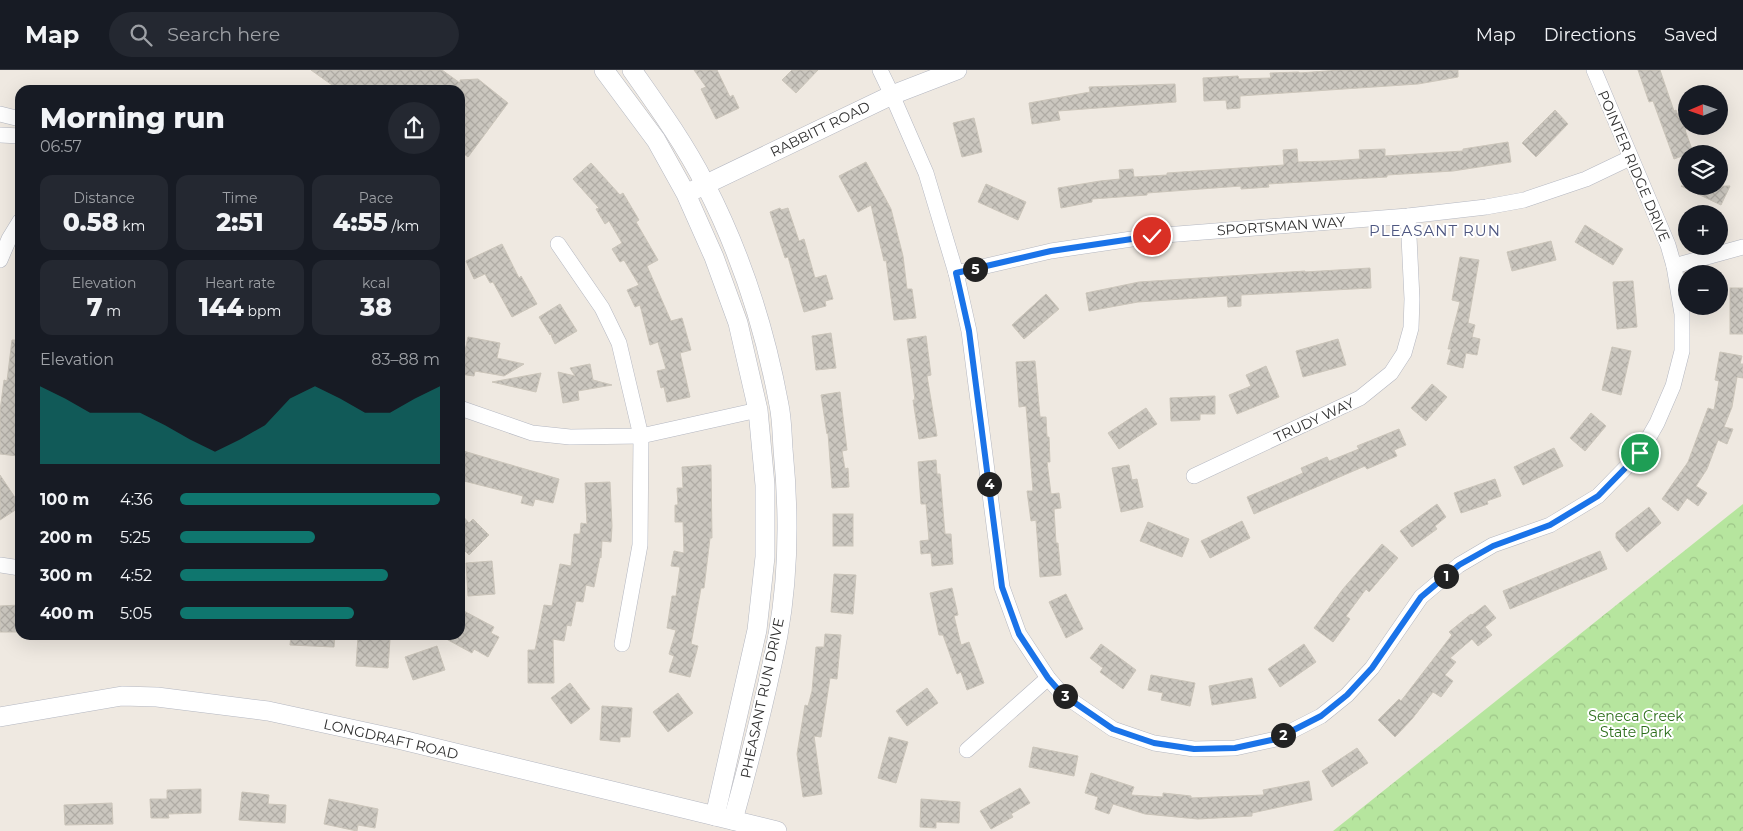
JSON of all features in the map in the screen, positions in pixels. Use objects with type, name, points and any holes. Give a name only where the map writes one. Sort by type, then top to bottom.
[{"type":"street","name":"PHEASANT RUN DRIVE","points":[[604,70],[656,140],[686,194],[714,257],[738,323],[758,410],[765,485],[765,557],[757,630],[715,816]]},
{"type":"street","name":"PHEASANT RUN DRIVE","points":[[632,70],[674,129],[705,184],[734,249],[758,317],[779,406],[787,484],[786,558],[778,634],[734,820]]},
{"type":"street","name":"POINTER RIDGE DRIVE","points":[[880,70],[926,173],[956,273],[969,331],[1002,587],[1019,634],[1048,678],[1062,694],[1113,729],[1154,743],[1194,749],[1235,748],[1276,739],[1321,716],[1347,695],[1372,668],[1421,597],[1459,565],[1493,546],[1550,525],[1598,496],[1640,453],[1661,416],[1673,386],[1682,351],[1682,314],[1674,266],[1668,245],[1594,70]]},
{"type":"street","name":"RABBITT ROAD","points":[[686,194],[892,94],[957,70]]},
{"type":"street","points":[[0,114],[15,118]]},
{"type":"street","points":[[0,134],[15,136]]},
{"type":"street","name":"SPORTSMAN WAY","points":[[956,273],[1051,251],[1152,236],[1408,216],[1486,207],[1524,200],[1586,179],[1630,158]]},
{"type":"street","name":"TRUDY WAY","points":[[1194,476],[1360,398],[1391,373],[1404,353],[1411,328],[1412,299],[1408,216]]},
{"type":"street","points":[[0,260],[15,229]]},
{"type":"street","points":[[558,244],[602,308],[619,343],[641,436],[640,545],[622,644]]},
{"type":"street","points":[[1674,266],[1743,247]]},
{"type":"street","points":[[465,410],[532,433],[570,437],[641,436],[758,410]]},
{"type":"street","points":[[0,565],[15,567]]},
{"type":"street","points":[[967,750],[1048,678]]},
{"type":"street","name":"LONGDRAFT ROAD","points":[[0,717],[122,696],[157,697],[268,711],[402,740],[777,831]]},
{"type":"green space","name":"Seneca Creek State Park","points":[[1743,504],[1743,831],[1333,831]]},
{"type":"building","points":[[311,70],[442,70],[460,83],[460,80],[478,79],[508,103],[468,157],[465,155],[465,85],[332,85]]},
{"type":"building","points":[[694,70],[717,70],[730,97],[733,95],[739,108],[716,119],[701,89],[706,87]]},
{"type":"building","points":[[792,70],[818,70],[796,93],[782,80]]},
{"type":"building","points":[[1340,70],[1458,70],[1458,77],[1418,84],[1240,96],[1240,108],[1227,109],[1226,100],[1204,101],[1203,78],[1238,76],[1239,79],[1271,78],[1270,73]]},
{"type":"building","points":[[1638,70],[1660,70],[1674,111],[1676,110],[1678,115],[1678,135],[1687,135],[1690,145],[1678,145],[1678,158],[1674,159],[1653,101],[1649,102]]},
{"type":"building","points":[[1175,84],[1176,102],[1058,111],[1060,120],[1032,124],[1029,103],[1090,92],[1089,87]]},
{"type":"building","points":[[1555,110],[1568,124],[1536,157],[1522,143]]},
{"type":"building","points":[[974,118],[982,152],[962,157],[953,123]]},
{"type":"building","points":[[1508,142],[1511,162],[1453,171],[1268,184],[1269,187],[1241,189],[1241,186],[1147,193],[1147,195],[1092,199],[1092,202],[1061,208],[1058,188],[1120,179],[1119,170],[1133,169],[1134,177],[1284,165],[1283,150],[1297,149],[1298,162],[1329,161],[1360,159],[1359,150],[1385,149],[1385,156],[1463,151],[1463,149]]},
{"type":"building","points":[[866,162],[891,209],[903,256],[907,289],[912,289],[916,318],[894,320],[886,260],[884,261],[871,205],[858,212],[839,176]]},
{"type":"building","points":[[591,163],[620,195],[623,193],[639,220],[636,222],[658,260],[647,266],[671,321],[682,318],[691,350],[680,353],[690,397],[667,402],[664,387],[661,388],[657,371],[666,369],[658,342],[650,345],[640,305],[635,307],[627,290],[639,285],[624,260],[620,262],[612,249],[622,243],[609,221],[605,224],[596,209],[599,208],[573,179]]},
{"type":"building","points":[[986,184],[1026,202],[1018,220],[978,202]]},
{"type":"building","points":[[1700,195],[1726,195],[1721,205]]},
{"type":"building","points":[[780,208],[781,210],[788,208],[799,241],[804,239],[815,278],[826,275],[833,299],[825,301],[826,306],[804,312],[788,257],[785,258],[770,212]]},
{"type":"building","points":[[1585,225],[1623,249],[1613,265],[1575,242]]},
{"type":"building","points":[[1551,241],[1556,260],[1512,271],[1507,252]]},
{"type":"building","points":[[502,244],[519,278],[521,276],[537,304],[512,317],[493,282],[490,283],[485,274],[474,279],[466,261]]},
{"type":"building","points":[[1460,257],[1479,260],[1468,323],[1475,325],[1472,337],[1480,339],[1477,355],[1466,353],[1463,368],[1447,364],[1451,349],[1448,349],[1460,302],[1452,300]]},
{"type":"building","points":[[1370,268],[1371,288],[1241,295],[1241,306],[1228,307],[1227,296],[1138,302],[1089,311],[1086,293],[1139,282]]},
{"type":"building","points":[[1633,281],[1637,327],[1617,329],[1613,282]]},
{"type":"building","points":[[1730,288],[1743,288],[1743,334],[1730,334]]},
{"type":"building","points":[[1046,294],[1059,309],[1024,339],[1012,325]]},
{"type":"building","points":[[560,304],[577,331],[555,344],[551,332],[550,335],[539,317]]},
{"type":"building","points":[[831,333],[836,368],[816,370],[812,336]]},
{"type":"building","points":[[926,336],[931,375],[927,376],[937,436],[919,439],[907,339]]},
{"type":"building","points":[[468,337],[500,343],[497,358],[524,364],[504,376],[475,371],[474,376],[465,375],[465,351]]},
{"type":"building","points":[[1338,339],[1346,365],[1303,377],[1296,351]]},
{"type":"building","points":[[12,340],[15,340],[15,456],[0,454],[0,411],[4,380],[7,381]]},
{"type":"building","points":[[1612,347],[1631,351],[1621,395],[1602,390]]},
{"type":"building","points":[[1720,352],[1742,356],[1740,364],[1743,364],[1743,378],[1737,377],[1732,407],[1724,427],[1733,429],[1727,444],[1718,440],[1707,469],[1696,486],[1707,493],[1698,506],[1687,498],[1678,511],[1662,499],[1688,462],[1708,408],[1714,410],[1719,381],[1715,380]]},
{"type":"building","points":[[1035,361],[1040,417],[1046,417],[1047,437],[1049,437],[1050,462],[1047,462],[1051,494],[1059,493],[1061,508],[1054,509],[1056,543],[1058,543],[1061,575],[1040,577],[1036,520],[1031,521],[1027,491],[1033,491],[1026,406],[1019,407],[1016,362]]},
{"type":"building","points":[[590,364],[593,380],[612,385],[578,391],[579,400],[563,403],[558,372],[575,376],[570,368]]},
{"type":"building","points":[[1266,366],[1279,397],[1237,414],[1229,395],[1251,386],[1246,375]]},
{"type":"building","points":[[541,373],[536,392],[492,382]]},
{"type":"building","points":[[1432,384],[1447,397],[1426,421],[1411,408]]},
{"type":"building","points":[[840,392],[847,450],[842,451],[845,469],[848,468],[849,487],[832,488],[828,433],[821,395]]},
{"type":"building","points":[[1215,396],[1215,414],[1200,414],[1200,420],[1171,421],[1170,398]]},
{"type":"building","points":[[1146,408],[1157,424],[1119,449],[1108,433]]},
{"type":"building","points":[[1591,413],[1606,426],[1585,451],[1570,438]]},
{"type":"building","points":[[1399,429],[1406,445],[1394,450],[1397,456],[1367,469],[1365,466],[1254,514],[1247,497],[1303,473],[1301,468],[1327,457],[1329,461],[1359,449],[1357,446]]},
{"type":"building","points":[[1554,448],[1563,466],[1523,485],[1514,467]]},
{"type":"building","points":[[465,451],[559,479],[553,503],[535,499],[533,506],[521,503],[523,496],[465,481]]},
{"type":"building","points":[[936,460],[937,474],[940,474],[945,534],[951,534],[953,564],[932,566],[931,553],[921,554],[920,541],[929,540],[926,504],[921,504],[918,462]]},
{"type":"building","points":[[711,465],[712,538],[710,538],[704,588],[701,588],[691,644],[698,646],[690,677],[669,672],[674,656],[669,654],[676,630],[667,628],[672,596],[676,596],[680,567],[671,566],[674,551],[684,553],[683,522],[675,522],[675,505],[678,505],[677,488],[683,488],[682,467]]},
{"type":"building","points":[[1129,465],[1132,480],[1137,479],[1143,507],[1121,512],[1112,468]]},
{"type":"building","points":[[0,475],[15,498],[15,510],[0,520]]},
{"type":"building","points":[[1495,479],[1501,496],[1487,501],[1488,504],[1461,513],[1454,493]]},
{"type":"building","points":[[610,482],[611,542],[602,541],[601,558],[594,587],[586,585],[583,602],[576,601],[571,626],[567,625],[564,641],[553,639],[554,683],[528,683],[528,650],[535,650],[544,605],[552,606],[560,564],[571,566],[574,534],[580,534],[581,523],[587,524],[585,483]]},
{"type":"building","points":[[1437,504],[1446,517],[1435,526],[1437,529],[1412,547],[1400,531]]},
{"type":"building","points":[[1649,507],[1661,523],[1627,552],[1616,538],[1616,533]]},
{"type":"building","points":[[833,514],[853,514],[853,546],[833,546]]},
{"type":"building","points":[[465,519],[469,523],[473,519],[489,535],[469,555],[465,551]]},
{"type":"building","points":[[1242,521],[1250,538],[1210,558],[1201,541]]},
{"type":"building","points":[[1148,522],[1189,539],[1182,557],[1140,541]]},
{"type":"building","points":[[1382,544],[1398,558],[1369,592],[1366,589],[1346,616],[1350,619],[1333,642],[1314,628],[1343,589]]},
{"type":"building","points":[[1600,551],[1607,569],[1510,609],[1503,591]]},
{"type":"building","points":[[492,561],[495,594],[468,596],[466,563]]},
{"type":"building","points":[[834,574],[856,575],[853,614],[831,612]]},
{"type":"building","points":[[952,588],[958,615],[954,616],[961,645],[969,642],[984,683],[967,690],[961,672],[957,674],[943,635],[939,635],[930,593]]},
{"type":"building","points":[[1066,594],[1083,629],[1066,638],[1049,602]]},
{"type":"building","points":[[15,605],[15,632],[0,632],[0,606]]},
{"type":"building","points":[[1485,605],[1496,618],[1485,627],[1492,635],[1478,646],[1472,639],[1450,658],[1456,662],[1445,675],[1453,681],[1441,697],[1433,692],[1395,737],[1378,720],[1399,699],[1401,701],[1452,635],[1449,632]]},
{"type":"building","points":[[465,612],[494,627],[491,633],[499,637],[488,657],[474,649],[472,653],[448,640],[465,640]]},
{"type":"building","points":[[825,634],[841,635],[837,679],[830,678],[821,737],[814,736],[822,794],[803,797],[797,754],[805,705],[808,706],[812,691],[816,647],[824,647]]},
{"type":"building","points":[[290,640],[335,640],[334,647],[290,645]]},
{"type":"building","points":[[358,640],[390,640],[388,668],[356,666]]},
{"type":"building","points":[[1101,644],[1136,670],[1123,689],[1100,672],[1103,668],[1090,658]]},
{"type":"building","points":[[1304,644],[1316,662],[1280,687],[1268,669]]},
{"type":"building","points":[[437,646],[445,670],[413,680],[405,657]]},
{"type":"building","points":[[1151,675],[1195,683],[1190,706],[1161,700],[1163,693],[1148,690]]},
{"type":"building","points":[[1252,678],[1256,698],[1212,705],[1209,686]]},
{"type":"building","points":[[570,683],[590,709],[571,724],[551,698]]},
{"type":"building","points":[[927,688],[938,703],[907,726],[896,711]]},
{"type":"building","points":[[678,693],[693,713],[668,732],[653,712]]},
{"type":"building","points":[[602,706],[632,708],[630,737],[620,737],[620,742],[600,740]]},
{"type":"building","points":[[889,737],[908,742],[896,783],[878,778]]},
{"type":"building","points":[[1033,747],[1078,756],[1074,776],[1029,767]]},
{"type":"building","points":[[1357,748],[1368,763],[1332,787],[1322,771]]},
{"type":"building","points":[[1091,773],[1134,787],[1131,795],[1163,797],[1163,793],[1191,796],[1191,798],[1264,795],[1263,790],[1309,781],[1312,800],[1252,813],[1252,816],[1198,819],[1145,814],[1113,804],[1109,814],[1095,809],[1098,797],[1085,793]]},
{"type":"building","points":[[1020,788],[1030,803],[1011,814],[1013,817],[991,829],[980,811]]},
{"type":"building","points":[[201,789],[201,813],[168,814],[169,818],[151,818],[150,799],[167,799],[167,790]]},
{"type":"building","points":[[242,792],[269,795],[268,804],[286,805],[285,823],[239,820]]},
{"type":"building","points":[[329,799],[378,809],[375,828],[358,825],[357,831],[324,824]]},
{"type":"building","points":[[921,799],[960,802],[959,823],[936,822],[936,828],[920,827]]},
{"type":"building","points":[[112,803],[113,824],[65,825],[64,805]]},
{"type":"district","name":"PLEASANT RUN","points":[[1435,231]]},
{"type":"route","points":[[1152,236],[1051,251],[956,273],[969,331],[1002,587],[1019,634],[1048,678],[1062,694],[1113,729],[1154,743],[1194,749],[1235,748],[1276,739],[1321,716],[1347,695],[1372,668],[1421,597],[1459,565],[1493,546],[1550,525],[1598,496],[1640,453]]}]
